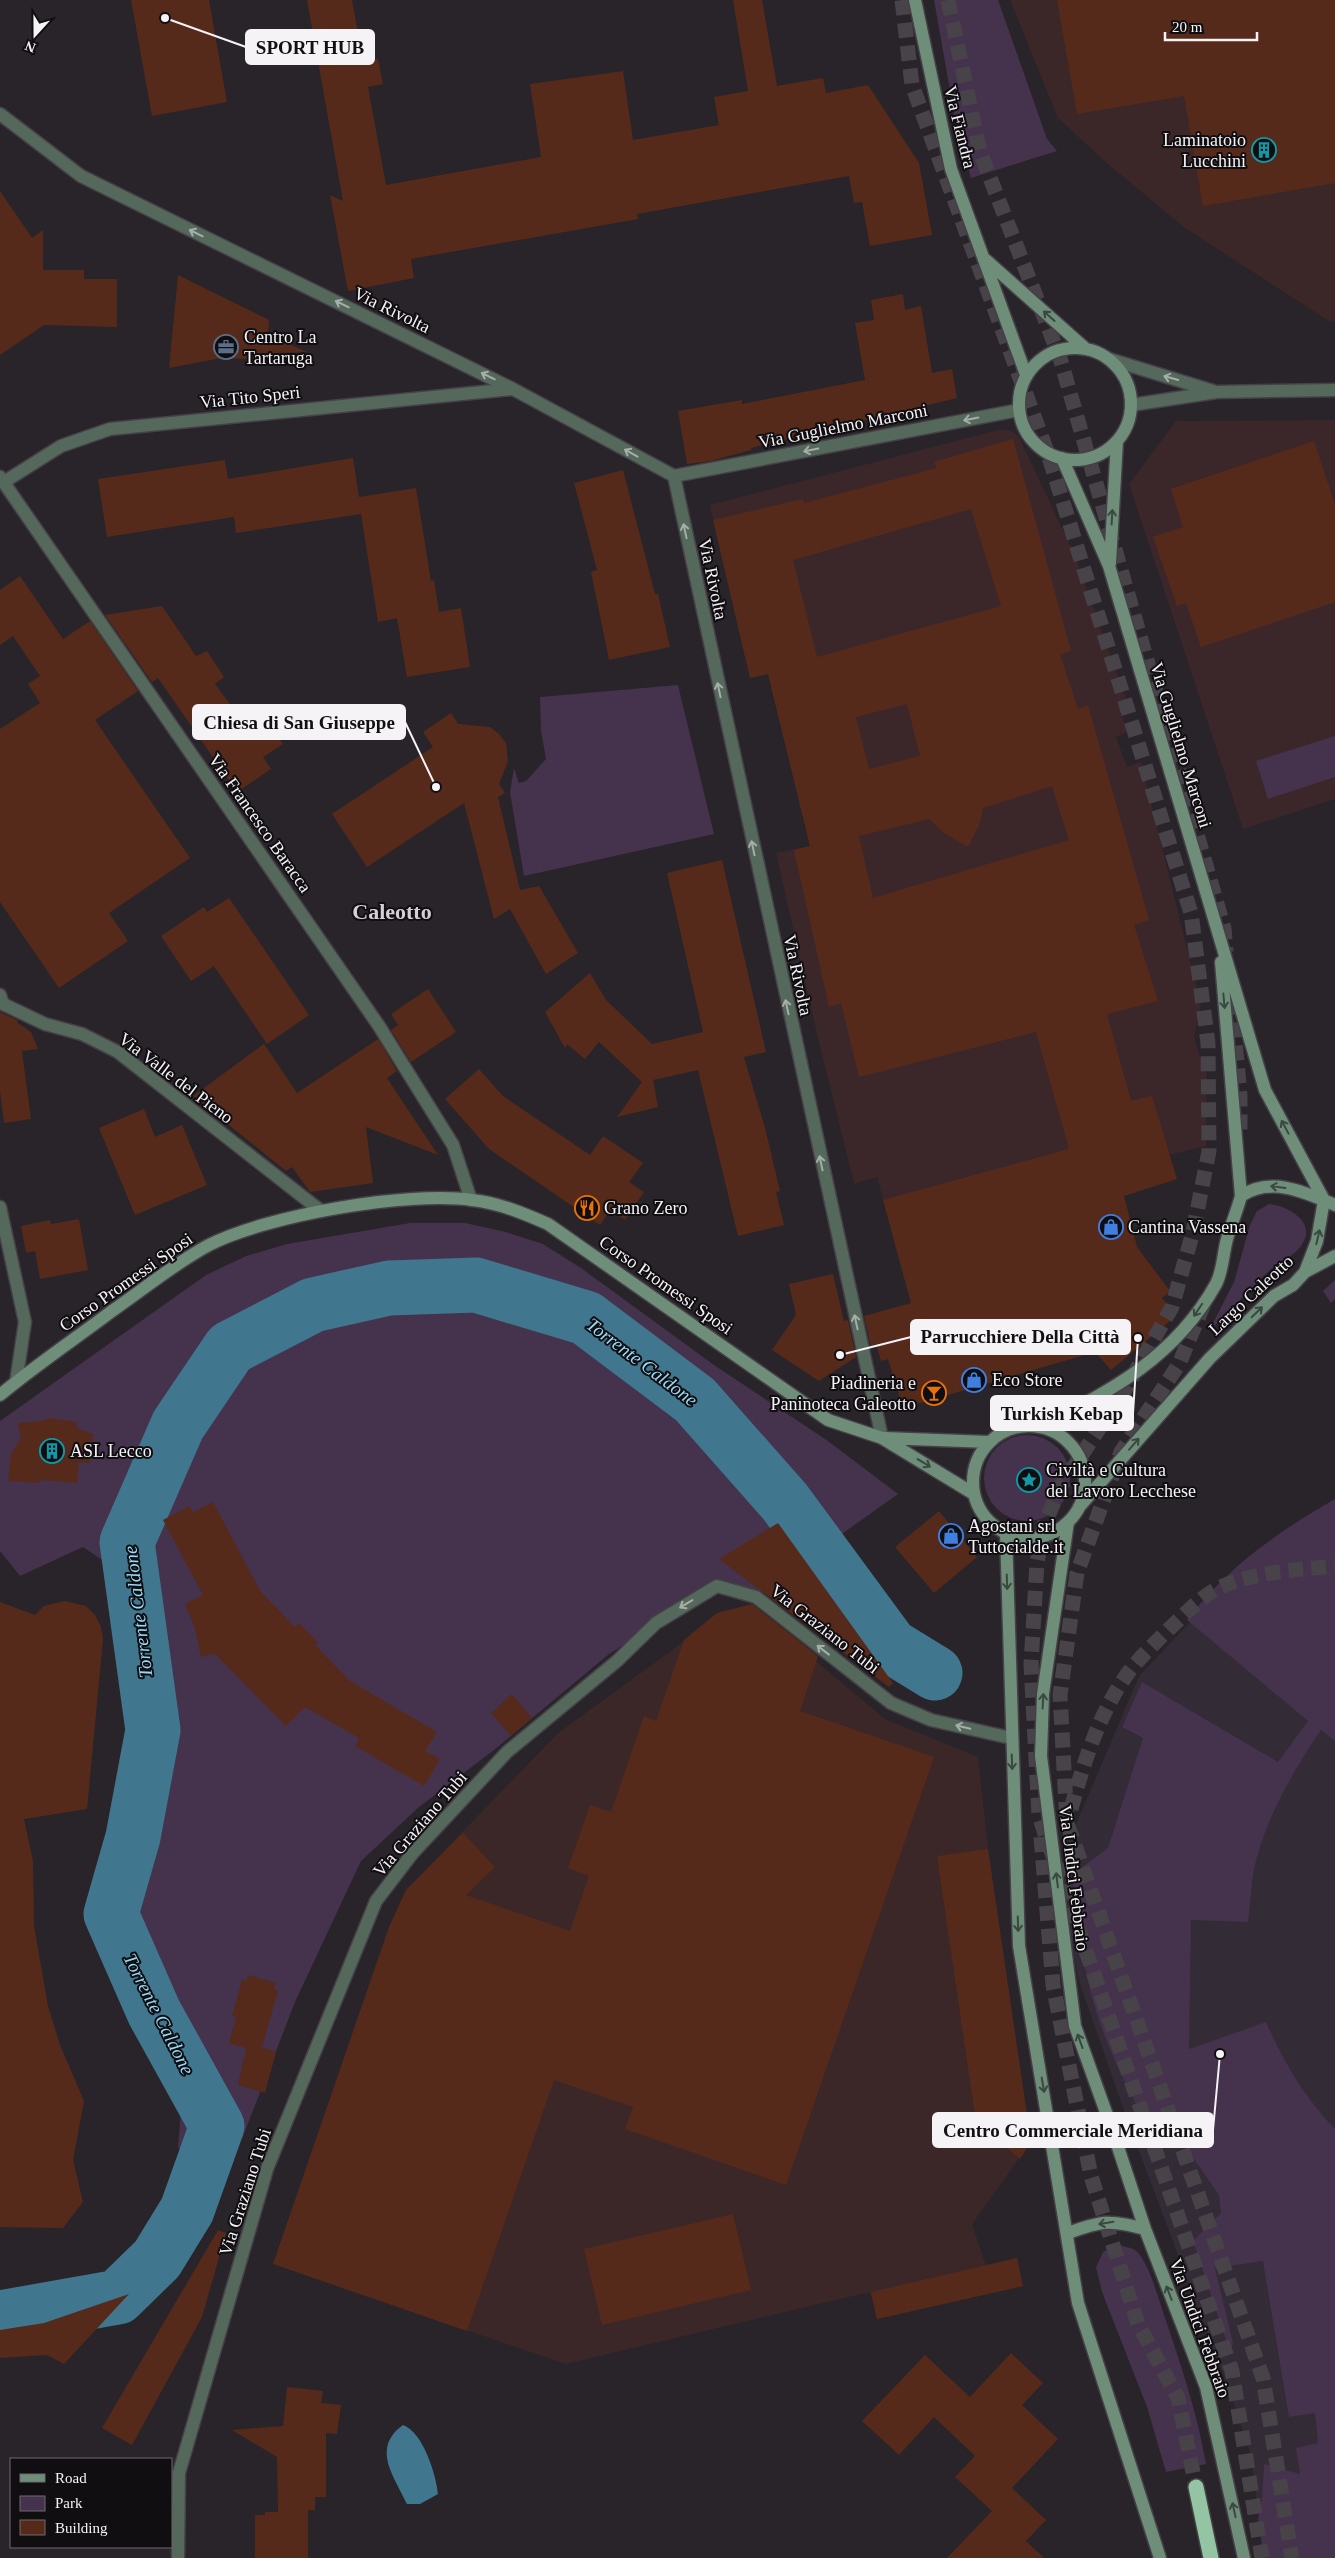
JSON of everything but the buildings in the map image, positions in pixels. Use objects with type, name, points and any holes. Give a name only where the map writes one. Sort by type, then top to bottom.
[{"type":"highway","points":[[1196,2487],[1211,2558]]},
{"type":"street","name":"Via Fiandra","points":[[915,0],[951,169],[1026,375]]},
{"type":"street","name":"Via Rivolta","points":[[0,114],[82,176],[513,389],[674,476],[882,1438]]},
{"type":"street","name":"Via Fiandra","points":[[984,258],[1086,349]]},
{"type":"street","points":[[1109,359],[1125,379],[1131,405],[1127,424],[1117,441],[1106,451],[1092,457],[1077,460],[1062,458],[1038,446],[1028,435],[1019,410],[1021,386],[1026,375],[1038,362],[1052,352],[1068,348],[1086,349],[1109,359],[1217,392]]},
{"type":"street","name":"Via Tito Speri","points":[[2,479],[61,446],[110,429],[513,389]]},
{"type":"street","points":[[1131,405],[1217,392],[1335,390]]},
{"type":"street","name":"Via Guglielmo Marconi","points":[[674,476],[1019,410]]},
{"type":"street","name":"Via Guglielmo Marconi","points":[[1109,566],[1117,441]]},
{"type":"street","name":"Via Guglielmo Marconi","points":[[1062,458],[1109,566],[1265,1090],[1330,1203]]},
{"type":"street","name":"Via Francesco Baracca","points":[[2,479],[379,1026],[453,1145],[472,1200]]},
{"type":"street","name":"Via Guglielmo Marconi","points":[[1219,935],[1241,1196]]},
{"type":"street","name":"Via Valle del Pieno","points":[[0,995],[3,1004],[45,1024],[82,1034],[118,1052],[321,1211]]},
{"type":"street","points":[[1241,1196],[1261,1186],[1276,1185],[1330,1203]]},
{"type":"street","name":"Largo Caleotto","points":[[1241,1196],[1227,1239],[1217,1282],[1186,1327],[1155,1359],[1113,1388],[1039,1427],[1011,1429],[989,1442],[978,1458],[973,1477],[974,1494],[982,1512],[990,1522],[1006,1533],[1030,1538],[1040,1537],[1059,1530],[1068,1522],[1079,1507],[1210,1358],[1274,1296],[1292,1285],[1306,1272],[1330,1203]]},
{"type":"street","name":"Corso Promessi Sposi","points":[[0,1395],[160,1277],[210,1245],[250,1229],[321,1211],[430,1197],[472,1200],[505,1206],[548,1224],[828,1420],[882,1438],[974,1494]]},
{"type":"street","points":[[0,1207],[25,1322],[16,1382]]},
{"type":"street","points":[[1306,1272],[1335,1256]]},
{"type":"street","name":"Largo Caleotto","points":[[1039,1427],[1065,1439],[1077,1454],[1084,1472],[1085,1488],[1079,1507]]},
{"type":"street","name":"Corso Promessi Sposi","points":[[882,1438],[989,1442]]},
{"type":"street","name":"Via Undici Febbraio","points":[[1068,1522],[1043,1694],[1041,1756],[1075,2026],[1112,2129],[1144,2228],[1206,2387],[1244,2558]]},
{"type":"street","points":[[1006,1533],[1019,1946],[1068,2233],[1078,2303],[1160,2558]]},
{"type":"street","name":"Via Graziano Tubi","points":[[178,2558],[179,2472],[264,2178],[376,1901],[412,1854],[508,1752],[617,1661],[656,1623],[717,1586],[732,1588],[756,1597],[891,1703],[931,1720],[1011,1738]]},
{"type":"street","points":[[1068,2233],[1090,2225],[1117,2221],[1144,2228]]},
{"type":"shaded area","name":"Laminatoio Lucchini","points":[[1010,0],[1335,0],[1335,322],[1329,321],[1185,228],[1108,164],[1058,118]]},
{"type":"shaded area","points":[[1335,420],[1335,799],[1243,829],[1129,484],[1176,421]]},
{"type":"shaded area","points":[[1002,429],[1012,431],[1019,437],[1075,556],[1130,710],[1121,713],[1127,732],[1116,737],[1127,767],[1141,762],[1201,1005],[1194,1037],[1200,1057],[1207,1060],[1206,1146],[1044,1185],[1061,1265],[911,1303],[877,1177],[854,1184],[817,1034],[776,853],[810,846],[768,674],[750,678],[710,505]]},
{"type":"shaded area","points":[[1335,1512],[1335,2558],[1264,2558],[1251,2455],[1230,2392],[1129,2125],[1080,1984],[1062,1906],[1069,1841],[1139,1676],[1233,1577]]},
{"type":"shaded area","points":[[736,1610],[816,1661],[885,1719],[978,1757],[988,1849],[1031,2142],[972,2224],[986,2266],[1017,2258],[1023,2286],[877,2319],[870,2292],[566,2364],[273,2264],[389,1927],[406,1890],[558,1733],[675,1648],[717,1613]]},
{"type":"green space","points":[[934,0],[998,0],[1047,139],[1057,151],[971,178],[956,124]]},
{"type":"green space","points":[[678,685],[714,834],[524,876],[510,792],[514,768],[519,783],[526,781],[546,759],[541,731],[540,697]]},
{"type":"green space","points":[[1335,736],[1335,777],[1268,799],[1256,761]]},
{"type":"green space","points":[[1269,1204],[1285,1208],[1299,1217],[1304,1223],[1306,1230],[1305,1238],[1297,1250],[1268,1272],[1214,1326],[1213,1323],[1234,1282],[1250,1225],[1257,1211]]},
{"type":"green space","points":[[410,1223],[465,1223],[506,1232],[543,1244],[581,1268],[714,1365],[828,1441],[898,1494],[752,1598],[717,1586],[609,1654],[494,1750],[419,1807],[361,1861],[295,2002],[242,2139],[218,2164],[178,2148],[183,2086],[128,1977],[106,1941],[100,1900],[104,1883],[133,1837],[153,1730],[140,1636],[111,1566],[83,1547],[20,1576],[0,1551],[0,1421],[206,1275],[246,1256],[287,1244]]},
{"type":"green space","points":[[1335,1280],[1335,1299],[1331,1303],[1323,1291]]},
{"type":"green space","points":[[1019,1435],[1035,1435],[1044,1438],[1058,1447],[1067,1461],[1070,1478],[1067,1495],[1058,1509],[1044,1518],[1035,1521],[1019,1521],[1003,1514],[991,1502],[984,1486],[984,1470],[991,1454],[1003,1442]]},
{"type":"green space","points":[[1335,1499],[1335,1741],[1321,1730],[1301,1760],[1276,1807],[1262,1840],[1255,1865],[1248,1922],[1191,1920],[1189,2049],[1266,2022],[1280,2052],[1304,2091],[1335,2129],[1335,2558],[1264,2558],[1258,2519],[1262,2500],[1264,2464],[1300,2474],[1296,2448],[1318,2443],[1315,2413],[1289,2417],[1263,2261],[1215,2268],[1233,2343],[1230,2352],[1193,2241],[1221,2213],[1219,2195],[1178,2136],[1159,2147],[1111,2052],[1090,1990],[1073,1884],[1077,1871],[1108,1848],[1143,1738],[1122,1727],[1142,1682],[1278,1762],[1308,1721],[1187,1620],[1202,1601],[1236,1567],[1294,1524]]},
{"type":"green space","points":[[1116,2245],[1138,2252],[1151,2275],[1188,2387],[1206,2464],[1166,2472],[1147,2407],[1102,2292],[1096,2267],[1103,2252]]},
{"type":"water","points":[[403,2425],[417,2436],[431,2465],[437,2486],[438,2494],[420,2504],[407,2504],[388,2463],[388,2443],[393,2434]]},
{"type":"waterway","name":"Torrente Caldone","points":[[0,2318],[118,2297],[157,2259],[187,2210],[217,2126],[154,2012],[111,1914],[133,1837],[153,1730],[127,1542],[178,1425],[230,1348],[313,1305],[389,1288],[476,1285],[586,1318],[695,1400],[785,1502],[891,1646],[935,1673]]},
{"type":"tunnel","points":[[902,0],[912,85],[1048,454],[1191,913],[1208,1043],[1209,1151],[1193,1232],[1172,1307],[1126,1388],[1061,1486],[1044,1525],[1037,1563],[1031,1664],[1039,1816],[1232,2371],[1262,2558]]},
{"type":"tunnel","points":[[948,0],[980,152],[1060,358],[1224,928],[1226,952]]},
{"type":"tunnel","points":[[1229,977],[1240,1095],[1240,1134]]},
{"type":"tunnel","points":[[1204,1304],[1179,1364],[1121,1452],[1077,1573],[1060,1695],[1067,1823],[1263,2378],[1292,2558]]},
{"type":"tunnel","points":[[1071,1809],[1094,1738],[1118,1688],[1143,1656],[1190,1609],[1213,1591],[1241,1580],[1272,1573],[1335,1566]]},
{"type":"tunnel","points":[[1041,1837],[1053,1985],[1091,2176],[1138,2324],[1178,2398],[1196,2487]]},
{"type":"place","name":"SPORT HUB","points":[[165,18]]},
{"type":"place","name":"Laminatoio Lucchini","points":[[1264,150]]},
{"type":"place","name":"Centro La Tartaruga","points":[[226,347]]},
{"type":"place","name":"Chiesa di San Giuseppe","points":[[436,787]]},
{"type":"place","name":"Grano Zero","points":[[587,1208]]},
{"type":"place","name":"Cantina Vassena","points":[[1111,1227]]},
{"type":"place","name":"Turkish Kebap","points":[[1138,1338]]},
{"type":"place","name":"Parrucchiere Della Città","points":[[840,1355]]},
{"type":"place","name":"Eco Store","points":[[974,1380]]},
{"type":"place","name":"Piadineria e Paninoteca Galeotto","points":[[934,1393]]},
{"type":"place","name":"ASL Lecco","points":[[52,1451]]},
{"type":"place","name":"Civiltà e Cultura del Lavoro Lecchese","points":[[1029,1480]]},
{"type":"place","name":"Agostani srl Tuttocialde.it","points":[[951,1536]]},
{"type":"place","name":"Centro Commerciale Meridiana","points":[[1220,2054]]},
{"type":"district","name":"Caleotto","points":[[392,911]]}]
